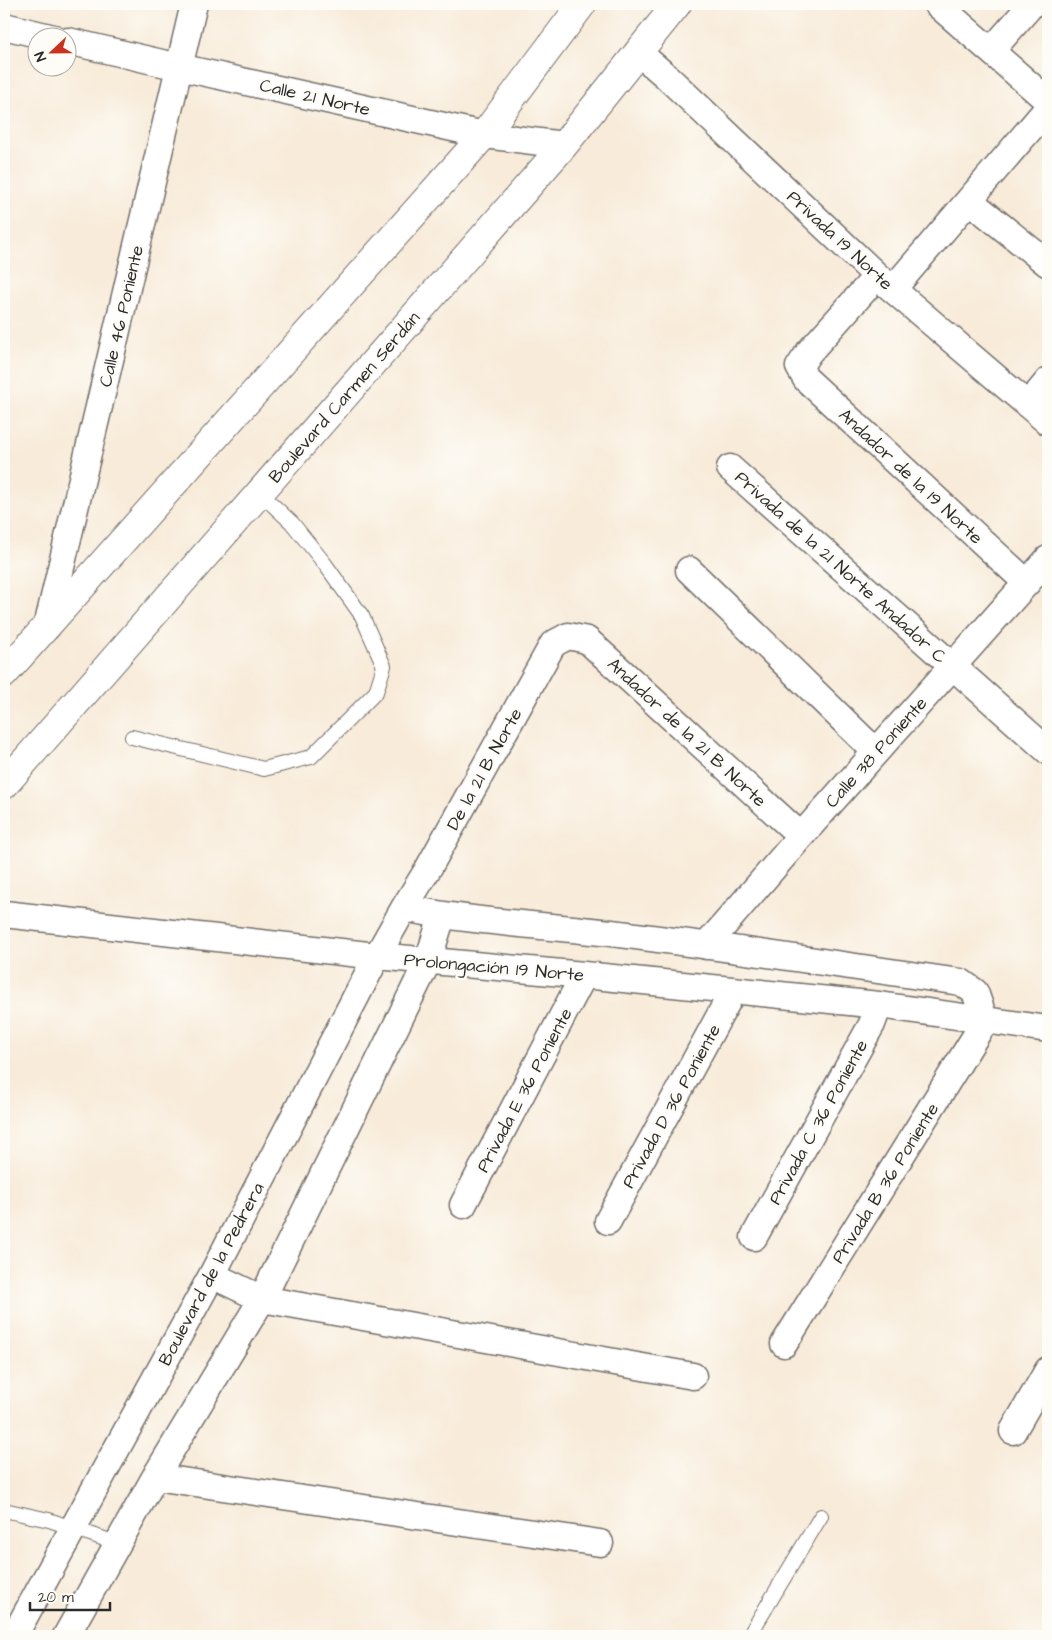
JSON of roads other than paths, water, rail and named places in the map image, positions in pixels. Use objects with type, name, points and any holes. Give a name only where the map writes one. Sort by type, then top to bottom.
[{"type":"main road","points":[[4,674],[484,135],[582,4]]},
{"type":"main road","name":"Boulevard Carmen Serdán","points":[[4,785],[564,145],[677,4]]},
{"type":"street","name":"Calle 46 Poniente","points":[[47,627],[194,4]]},
{"type":"street","points":[[937,4],[1048,101]]},
{"type":"street","points":[[991,51],[1032,4]]},
{"type":"street","points":[[4,26],[28,32]]},
{"type":"street","name":"Calle 21 Norte","points":[[78,43],[484,135],[564,145]]},
{"type":"street","name":"Privada 19 Norte","points":[[638,52],[666,76],[885,283],[1048,422]]},
{"type":"street","points":[[885,283],[970,201],[1048,108]]},
{"type":"street","points":[[970,201],[1048,264]]},
{"type":"street","name":"Andador de la 19 Norte","points":[[885,283],[808,352],[799,367],[806,379],[1027,583]]},
{"type":"street","points":[[1028,405],[1048,381]]},
{"type":"street","name":"Privada de la 21 Norte Andador C","points":[[730,468],[953,666]]},
{"type":"street","name":"Calle 38 Poniente","points":[[706,946],[801,836],[1048,559]]},
{"type":"street","points":[[689,570],[876,752]]},
{"type":"street","name":"Andador de la 21 B Norte","points":[[568,636],[587,640],[801,836]]},
{"type":"street","name":"De la 21 B Norte","points":[[404,908],[433,860],[553,644],[568,636]]},
{"type":"street","points":[[953,666],[1048,752]]},
{"type":"street","points":[[404,908],[442,916],[610,933],[961,982],[975,992],[985,1021]]},
{"type":"street","name":"Boulevard de la Pedrera","points":[[14,1636],[212,1275],[377,956],[404,908]]},
{"type":"street","name":"Prolongación 19 Norte","points":[[4,914],[377,956],[879,1005],[1048,1029]]},
{"type":"street","points":[[66,1636],[155,1477],[262,1299],[428,961],[442,916]]},
{"type":"street","name":"Privada E 36 Poniente","points":[[463,1205],[584,975]]},
{"type":"street","name":"Privada D 36 Poniente","points":[[608,1221],[733,991]]},
{"type":"street","name":"Privada C 36 Poniente","points":[[754,1237],[872,1024],[879,1005]]},
{"type":"street","name":"Privada B 36 Poniente","points":[[784,1344],[985,1021]]},
{"type":"street","points":[[212,1275],[262,1299],[693,1376]]},
{"type":"street","points":[[1013,1430],[1048,1370]]},
{"type":"street","points":[[155,1477],[600,1543]]},
{"type":"lane","points":[[132,736],[264,769],[311,757],[376,692],[384,666],[362,616],[325,564],[292,523],[260,493]]},
{"type":"lane","points":[[4,1510],[48,1520],[119,1544]]},
{"type":"lane","points":[[749,1636],[821,1516]]}]
